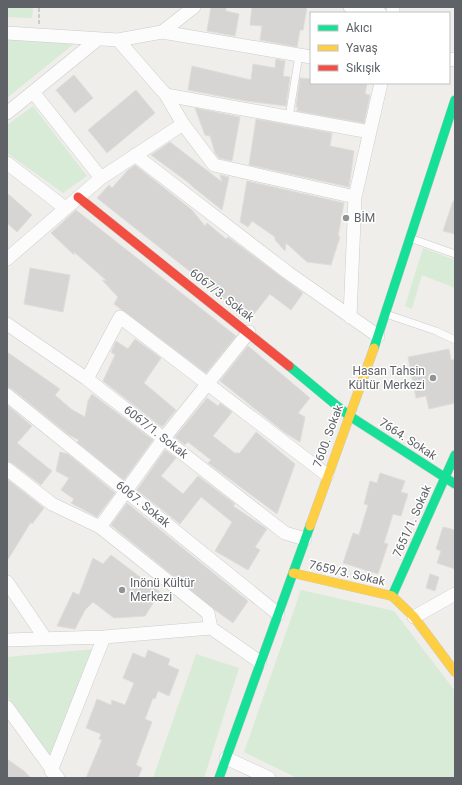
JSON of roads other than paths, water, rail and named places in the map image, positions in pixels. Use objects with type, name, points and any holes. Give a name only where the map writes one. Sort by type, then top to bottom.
[{"type":"street","points":[[162,32],[194,7]]},
{"type":"street","points":[[350,7],[375,12]]},
{"type":"street","points":[[7,33],[118,40],[162,32],[305,56]]},
{"type":"street","points":[[7,113],[98,39]]},
{"type":"street","points":[[118,40],[166,95],[184,124],[214,165],[355,197]]},
{"type":"street","points":[[350,317],[355,197],[381,84]]},
{"type":"street","points":[[33,92],[101,178]]},
{"type":"street","points":[[166,95],[370,132]]},
{"type":"street","name":"7600. Sokak","points":[[219,778],[348,415],[378,336],[455,100]]},
{"type":"street","points":[[7,259],[101,178],[184,124]]},
{"type":"street","points":[[136,155],[287,272],[378,336]]},
{"type":"street","points":[[7,164],[65,208]]},
{"type":"street","name":"6067/3. Sokak","points":[[78,197],[249,332],[348,415]]},
{"type":"street","points":[[87,379],[120,317],[327,475]]},
{"type":"street","name":"6067/1. Sokak","points":[[7,324],[87,379],[285,533],[305,539]]},
{"type":"street","points":[[100,527],[164,438],[249,332]]},
{"type":"street","name":"6067. Sokak","points":[[7,395],[278,614]]},
{"type":"street","name":"7664. Sokak","points":[[348,415],[455,484]]},
{"type":"street","name":"7651/1. Sokak","points":[[392,596],[455,455]]},
{"type":"street","points":[[7,469],[52,504],[100,527],[208,613],[211,628]]},
{"type":"street","name":"7659/3. Sokak","points":[[293,573],[392,596],[414,617],[455,672]]},
{"type":"street","points":[[7,582],[45,638]]},
{"type":"street","points":[[414,617],[455,594]]},
{"type":"street","points":[[7,640],[104,637],[211,628],[260,662]]},
{"type":"street","points":[[7,707],[11,724],[55,774],[104,637]]},
{"type":"street","points":[[226,758],[269,778]]},
{"type":"lane","points":[[289,118],[305,56]]},
{"type":"lane","points":[[410,238],[455,254]]},
{"type":"lane","points":[[385,313],[436,331],[455,340]]},
{"type":"place","name":"BİM","points":[[346,218]]},
{"type":"place","name":"Hasan Tahsin Kültür Merkezi","points":[[433,378]]},
{"type":"place","name":"Inönü Kültür Merkezi","points":[[122,590]]}]
